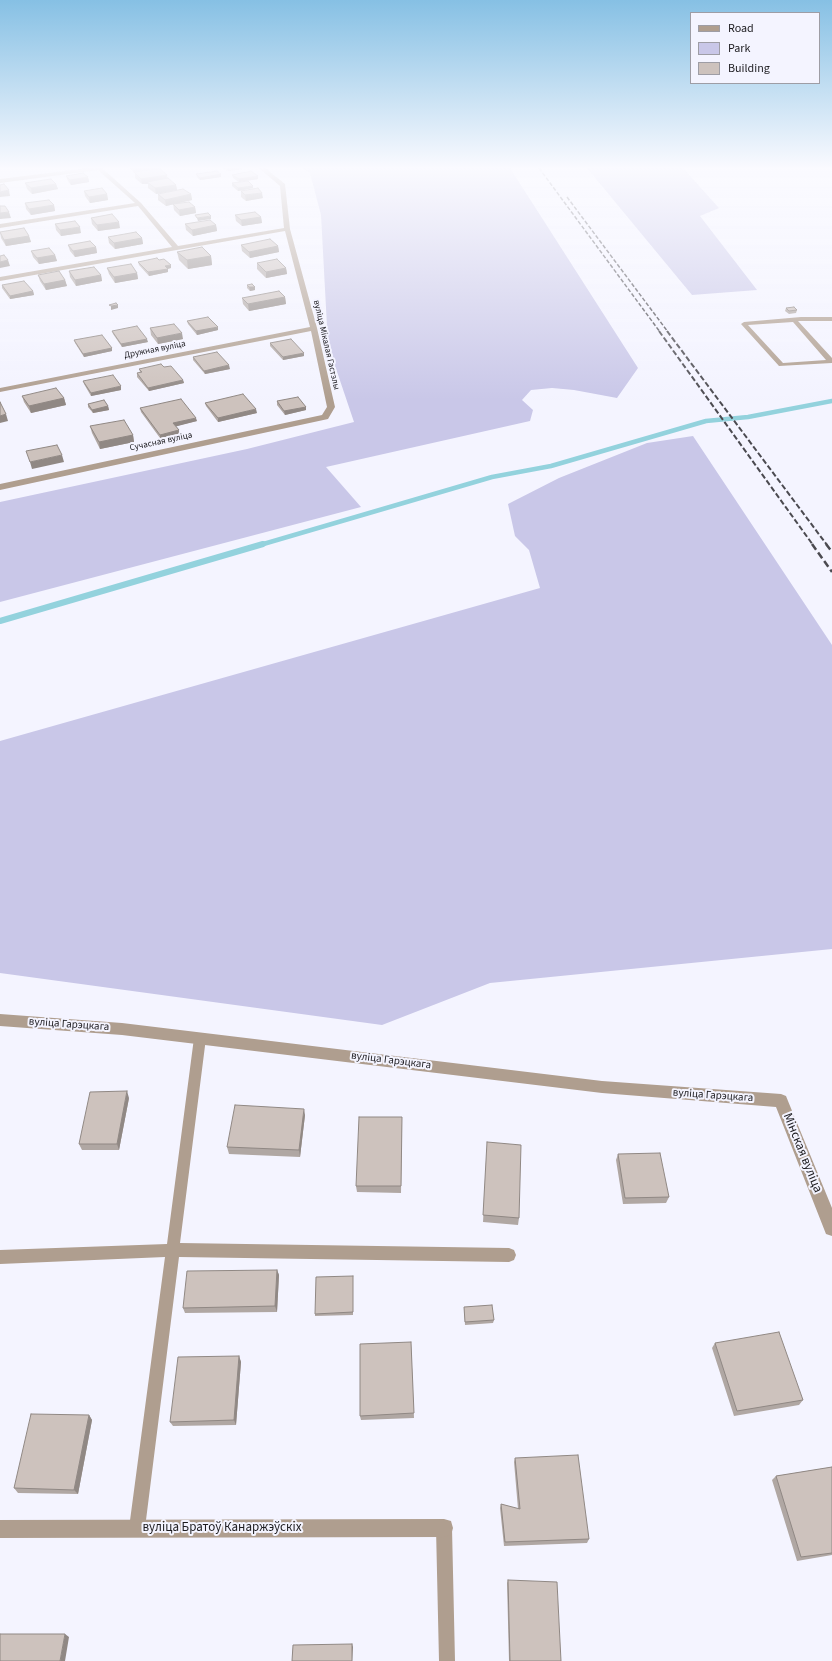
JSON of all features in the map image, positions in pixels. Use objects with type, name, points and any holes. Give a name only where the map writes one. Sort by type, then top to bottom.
[{"type":"street","points":[[0,279],[190,246]]},
{"type":"street","name":"вуліца Мікалая Гастэлы","points":[[292,246],[314,328],[331,407],[325,417]]},
{"type":"street","name":"Дружная вуліца","points":[[0,390],[314,328]]},
{"type":"street","name":"Сучасная вуліца","points":[[0,487],[325,417]]},
{"type":"street","name":"вуліца Гарэцкага","points":[[0,1020],[122,1028],[602,1087],[781,1101]]},
{"type":"street","name":"Мінская вуліца","points":[[781,1101],[832,1228]]},
{"type":"street","name":"вуліца Братоў Канаржэўскіх","points":[[0,1529],[444,1528]]},
{"type":"lane","points":[[794,320],[831,361],[781,365],[744,324],[794,320],[832,319]]},
{"type":"lane","points":[[137,1528],[200,1038]]},
{"type":"lane","points":[[0,1257],[173,1250],[508,1255]]},
{"type":"lane","points":[[444,1528],[447,1661]]},
{"type":"green space","points":[[323,246],[560,246],[638,368],[617,398],[574,390],[552,388],[531,390],[522,400],[533,410],[530,421],[326,467],[361,507],[0,602],[0,502],[247,449],[354,422],[328,345]]},
{"type":"green space","points":[[651,246],[723,246],[757,290],[692,295]]},
{"type":"green space","points":[[693,436],[832,645],[832,949],[490,983],[382,1025],[0,973],[0,741],[540,588],[529,550],[515,536],[508,504],[559,478],[647,443]]},
{"type":"building","points":[[68,246],[95,246],[96,247],[73,251]]},
{"type":"building","points":[[242,246],[278,246],[249,252]]},
{"type":"building","points":[[202,247],[211,256],[187,260],[177,252]]},
{"type":"building","points":[[49,248],[55,255],[37,258],[31,251]]},
{"type":"building","points":[[4,255],[8,260],[0,262],[0,256]]},
{"type":"building","points":[[157,258],[159,260],[164,259],[171,265],[165,266],[168,269],[148,272],[138,262]]},
{"type":"building","points":[[277,259],[286,268],[266,272],[257,263]]},
{"type":"building","points":[[131,264],[137,273],[114,277],[107,268]]},
{"type":"building","points":[[94,267],[101,275],[75,280],[69,271]]},
{"type":"building","points":[[59,271],[65,280],[44,284],[38,275]]},
{"type":"building","points":[[24,281],[33,291],[10,296],[2,285]]},
{"type":"building","points":[[252,284],[255,287],[249,287],[247,285]]},
{"type":"building","points":[[279,291],[285,297],[248,304],[242,298]]},
{"type":"building","points":[[116,303],[118,305],[109,305]]},
{"type":"building","points":[[794,307],[797,310],[789,311],[786,308]]},
{"type":"building","points":[[208,317],[218,327],[196,331],[187,321]]},
{"type":"building","points":[[174,324],[182,333],[157,338],[150,328]]},
{"type":"building","points":[[137,326],[147,339],[121,344],[112,331]]},
{"type":"building","points":[[102,335],[112,348],[83,354],[74,340]]},
{"type":"building","points":[[291,339],[304,353],[283,357],[270,343]]},
{"type":"building","points":[[217,352],[229,365],[204,371],[193,357]]},
{"type":"building","points":[[161,364],[164,367],[171,366],[183,380],[148,388],[137,373],[142,372],[139,369]]},
{"type":"building","points":[[113,375],[121,386],[91,393],[83,381]]},
{"type":"building","points":[[56,388],[64,398],[29,406],[22,396]]},
{"type":"building","points":[[243,394],[256,409],[218,418],[205,403]]},
{"type":"building","points":[[298,397],[306,407],[284,411],[277,401]]},
{"type":"building","points":[[181,399],[196,418],[173,423],[179,430],[160,435],[140,408]]},
{"type":"building","points":[[104,400],[108,406],[92,410],[88,404]]},
{"type":"building","points":[[0,402],[6,414],[0,416]]},
{"type":"building","points":[[124,420],[133,435],[99,442],[90,426]]},
{"type":"building","points":[[57,445],[62,455],[30,462],[26,451]]},
{"type":"building","points":[[127,1091],[117,1144],[79,1144],[90,1092]]},
{"type":"building","points":[[235,1105],[304,1109],[299,1150],[227,1147]]},
{"type":"building","points":[[359,1117],[402,1117],[401,1186],[356,1186]]},
{"type":"building","points":[[487,1142],[521,1145],[519,1218],[483,1215]]},
{"type":"building","points":[[660,1153],[669,1197],[625,1198],[618,1154]]},
{"type":"building","points":[[277,1270],[275,1306],[183,1308],[187,1271]]},
{"type":"building","points":[[353,1276],[353,1312],[315,1314],[316,1277]]},
{"type":"building","points":[[492,1305],[494,1320],[465,1322],[464,1307]]},
{"type":"building","points":[[779,1332],[803,1400],[737,1411],[715,1343]]},
{"type":"building","points":[[411,1342],[414,1413],[360,1416],[360,1344]]},
{"type":"building","points":[[239,1356],[234,1420],[170,1422],[178,1357]]},
{"type":"building","points":[[31,1414],[89,1415],[74,1490],[14,1488]]},
{"type":"building","points":[[578,1455],[589,1539],[505,1542],[501,1504],[520,1509],[515,1458]]},
{"type":"building","points":[[832,1467],[832,1553],[801,1557],[776,1476]]},
{"type":"building","points":[[508,1580],[557,1582],[561,1661],[510,1661]]},
{"type":"building","points":[[0,1634],[65,1634],[60,1661],[0,1661]]},
{"type":"building","points":[[352,1644],[352,1661],[292,1661],[293,1645]]},
{"type":"waterway","points":[[260,545],[492,477],[551,466],[706,421],[748,417],[832,401]]},
{"type":"waterway","points":[[0,621],[263,544]]},
{"type":"railway","points":[[596,246],[660,332]]},
{"type":"railway","points":[[603,246],[668,332]]},
{"type":"railway","points":[[659,331],[813,545]]},
{"type":"railway","points":[[667,331],[827,545]]},
{"type":"railway","points":[[812,544],[832,572]]},
{"type":"railway","points":[[826,544],[832,552]]}]
